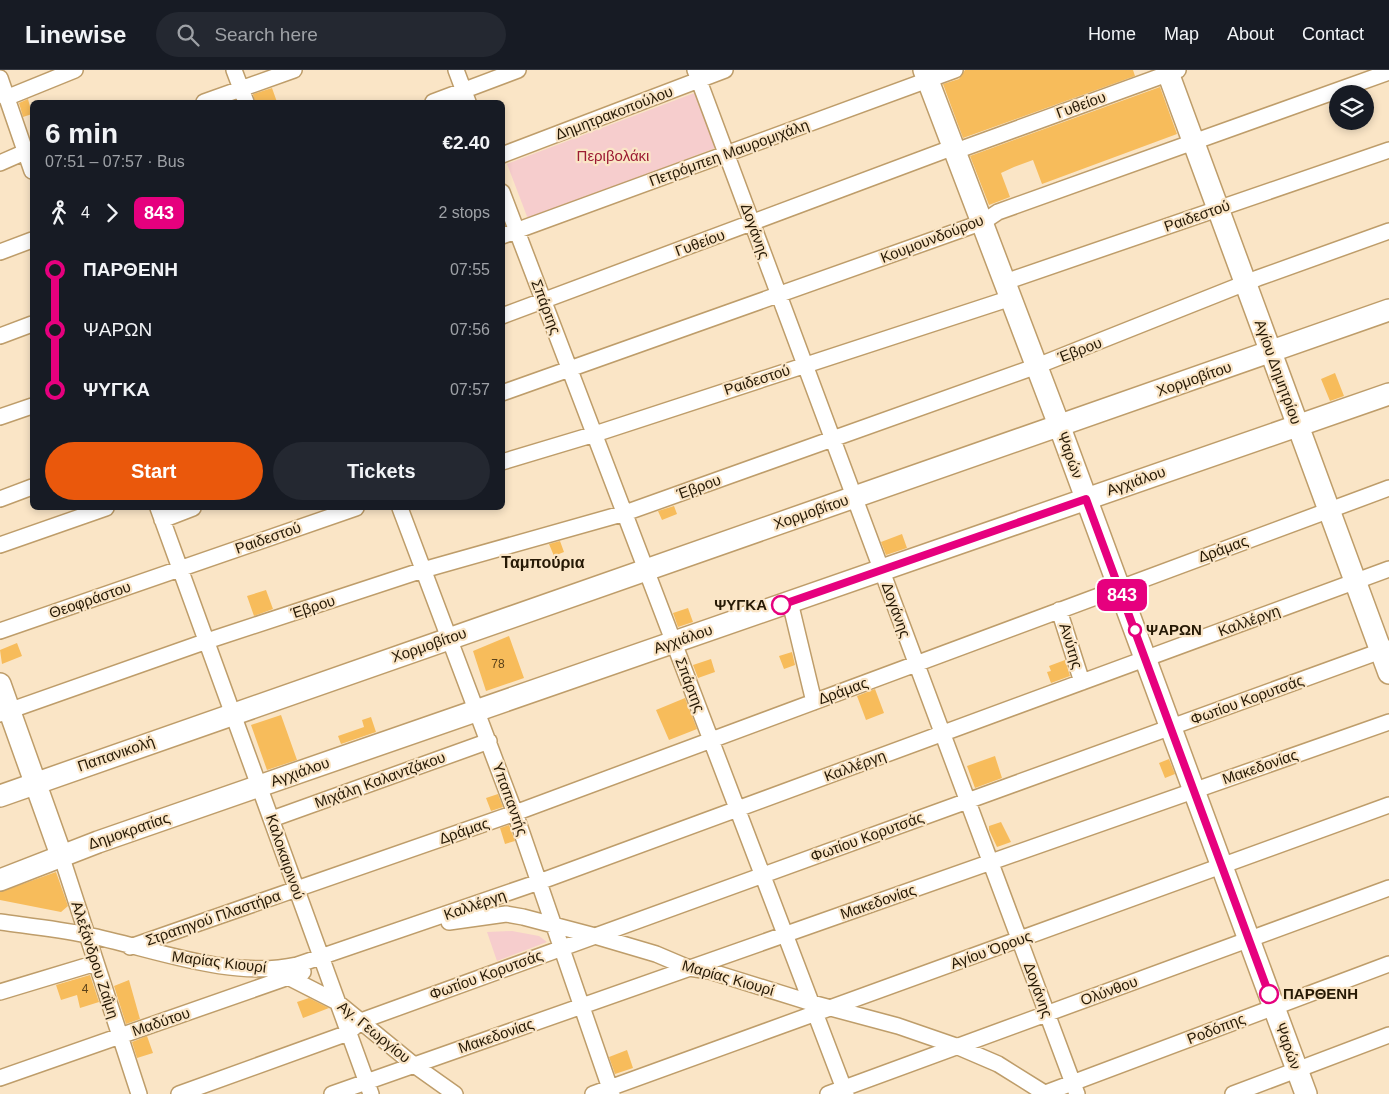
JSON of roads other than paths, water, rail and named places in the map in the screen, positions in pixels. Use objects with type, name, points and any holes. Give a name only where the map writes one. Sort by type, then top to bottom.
[{"type":"main road","name":"Αγίου Δημητρίου","points":[[1171,71],[1192,142],[1355,582],[1385,650],[1389,673]]},
{"type":"main road","name":"Ψαρών","points":[[926,75],[1037,366],[1306,1094]]},
{"type":"main road","name":"Χορμοβίτου","points":[[233,713],[1389,310]]},
{"type":"main road","name":"Αγχιάλου","points":[[260,786],[1389,394]]},
{"type":"main road","points":[[0,684],[5,712],[36,781],[61,855]]},
{"type":"main road","name":"Παπανικολή","points":[[0,796],[36,781],[233,713]]},
{"type":"main road","name":"Δημοκρατίας","points":[[0,880],[61,855],[260,786]]},
{"type":"street","points":[[30,163],[2,87],[75,70]]},
{"type":"street","points":[[234,70],[243,96]]},
{"type":"street","points":[[217,100],[243,96],[294,70]]},
{"type":"street","points":[[456,70],[466,97]]},
{"type":"street","points":[[446,100],[466,97],[518,70]]},
{"type":"street","name":"Δημητρακοπούλου","points":[[505,154],[697,75],[725,70]]},
{"type":"street","name":"Πετρόμπεη Μαυρομιχάλη","points":[[505,235],[726,154],[926,75],[955,70]]},
{"type":"street","name":"Γυθείου","points":[[505,315],[1171,71]]},
{"type":"street","name":"Κουμουνδούρου","points":[[505,392],[983,222],[998,212],[1389,72]]},
{"type":"street","name":"Δογάνης","points":[[697,75],[1074,1088]]},
{"type":"street","name":"Ραιδεστού","points":[[505,461],[595,434],[805,364],[1008,290],[1218,209],[1389,150]]},
{"type":"street","points":[[0,163],[26,152]]},
{"type":"street","name":"Σπάρτης","points":[[505,200],[845,1091]]},
{"type":"street","name":"Έβρου","points":[[5,712],[207,641],[423,570],[625,514],[832,438],[1037,366],[1246,285],[1258,278],[1389,231]]},
{"type":"street","points":[[0,252],[30,241]]},
{"type":"street","points":[[0,336],[30,325]]},
{"type":"street","points":[[0,417],[30,407]]},
{"type":"street","points":[[0,499],[30,488]]},
{"type":"street","name":"Δράμας","points":[[296,890],[515,813],[1389,488]]},
{"type":"street","points":[[0,545],[100,510]]},
{"type":"street","points":[[160,514],[182,510]]},
{"type":"street","name":"Ραιδεστού","points":[[180,569],[350,510]]},
{"type":"street","name":"Υπαπαντής","points":[[401,510],[478,710],[611,1091]]},
{"type":"street","name":"Καλοκαιρινού","points":[[160,514],[368,1088]]},
{"type":"street","name":"Θεοφράστου","points":[[0,631],[180,569]]},
{"type":"street","name":"Καλλέργη","points":[[321,962],[398,932],[539,882],[1389,569]]},
{"type":"street","points":[[790,602],[814,702]]},
{"type":"street","name":"Ανύτης","points":[[1059,610],[1082,682]]},
{"type":"street","name":"Φωτίου Κορυτσάς","points":[[348,1033],[361,1021],[1385,650]]},
{"type":"street","name":"Μακεδονίας","points":[[332,1094],[368,1088],[414,1065],[1389,722]]},
{"type":"street","name":"Μιχάλη Καλαντζάκου","points":[[272,819],[489,741]]},
{"type":"street","name":"Αγίου Όρους","points":[[832,1007],[1389,805]]},
{"type":"street","name":"Αλεξάνδρου Ζαΐμη","points":[[61,855],[139,1094]]},
{"type":"street","name":"Ολύνθου","points":[[828,1094],[845,1091],[956,1046],[1389,888]]},
{"type":"street","name":"Στρατηγού Πλαστήρα","points":[[130,947],[296,890]]},
{"type":"street","name":"Μαρίας Κιουρί","points":[[398,932],[489,915],[523,917],[554,924],[656,954],[690,968],[710,971],[814,1008],[832,1007],[898,1026],[956,1046],[998,1064],[1045,1094]]},
{"type":"street","name":"Μαρίας Κιουρί","points":[[0,922],[87,935],[162,955],[247,968],[284,968],[321,962]]},
{"type":"street","name":"Μαδύτου","points":[[0,1078],[288,977],[321,962]]},
{"type":"street","points":[[0,992],[96,963]]},
{"type":"street","name":"Ροδόπης","points":[[1045,1094],[1074,1088],[1389,964]]},
{"type":"street","name":"Αγ. Γεωργίου","points":[[288,977],[336,1002],[414,1065],[455,1094]]},
{"type":"street","points":[[593,1094],[611,1091],[814,1008]]},
{"type":"street","points":[[179,1094],[348,1033]]},
{"type":"street","points":[[1232,1094],[1389,1035]]},
{"type":"place","name":"ΨΥΓΚΑ","points":[[781,605]]},
{"type":"place","name":"ΨΑΡΩΝ","points":[[1135,630]]},
{"type":"place","name":"ΠΑΡΘΕΝΗ","points":[[1269,994]]},
{"type":"district","name":"Ταμπούρια","points":[[543,562]]},
{"type":"park label","name":"Περιβολάκι","points":[[613,156]]}]
